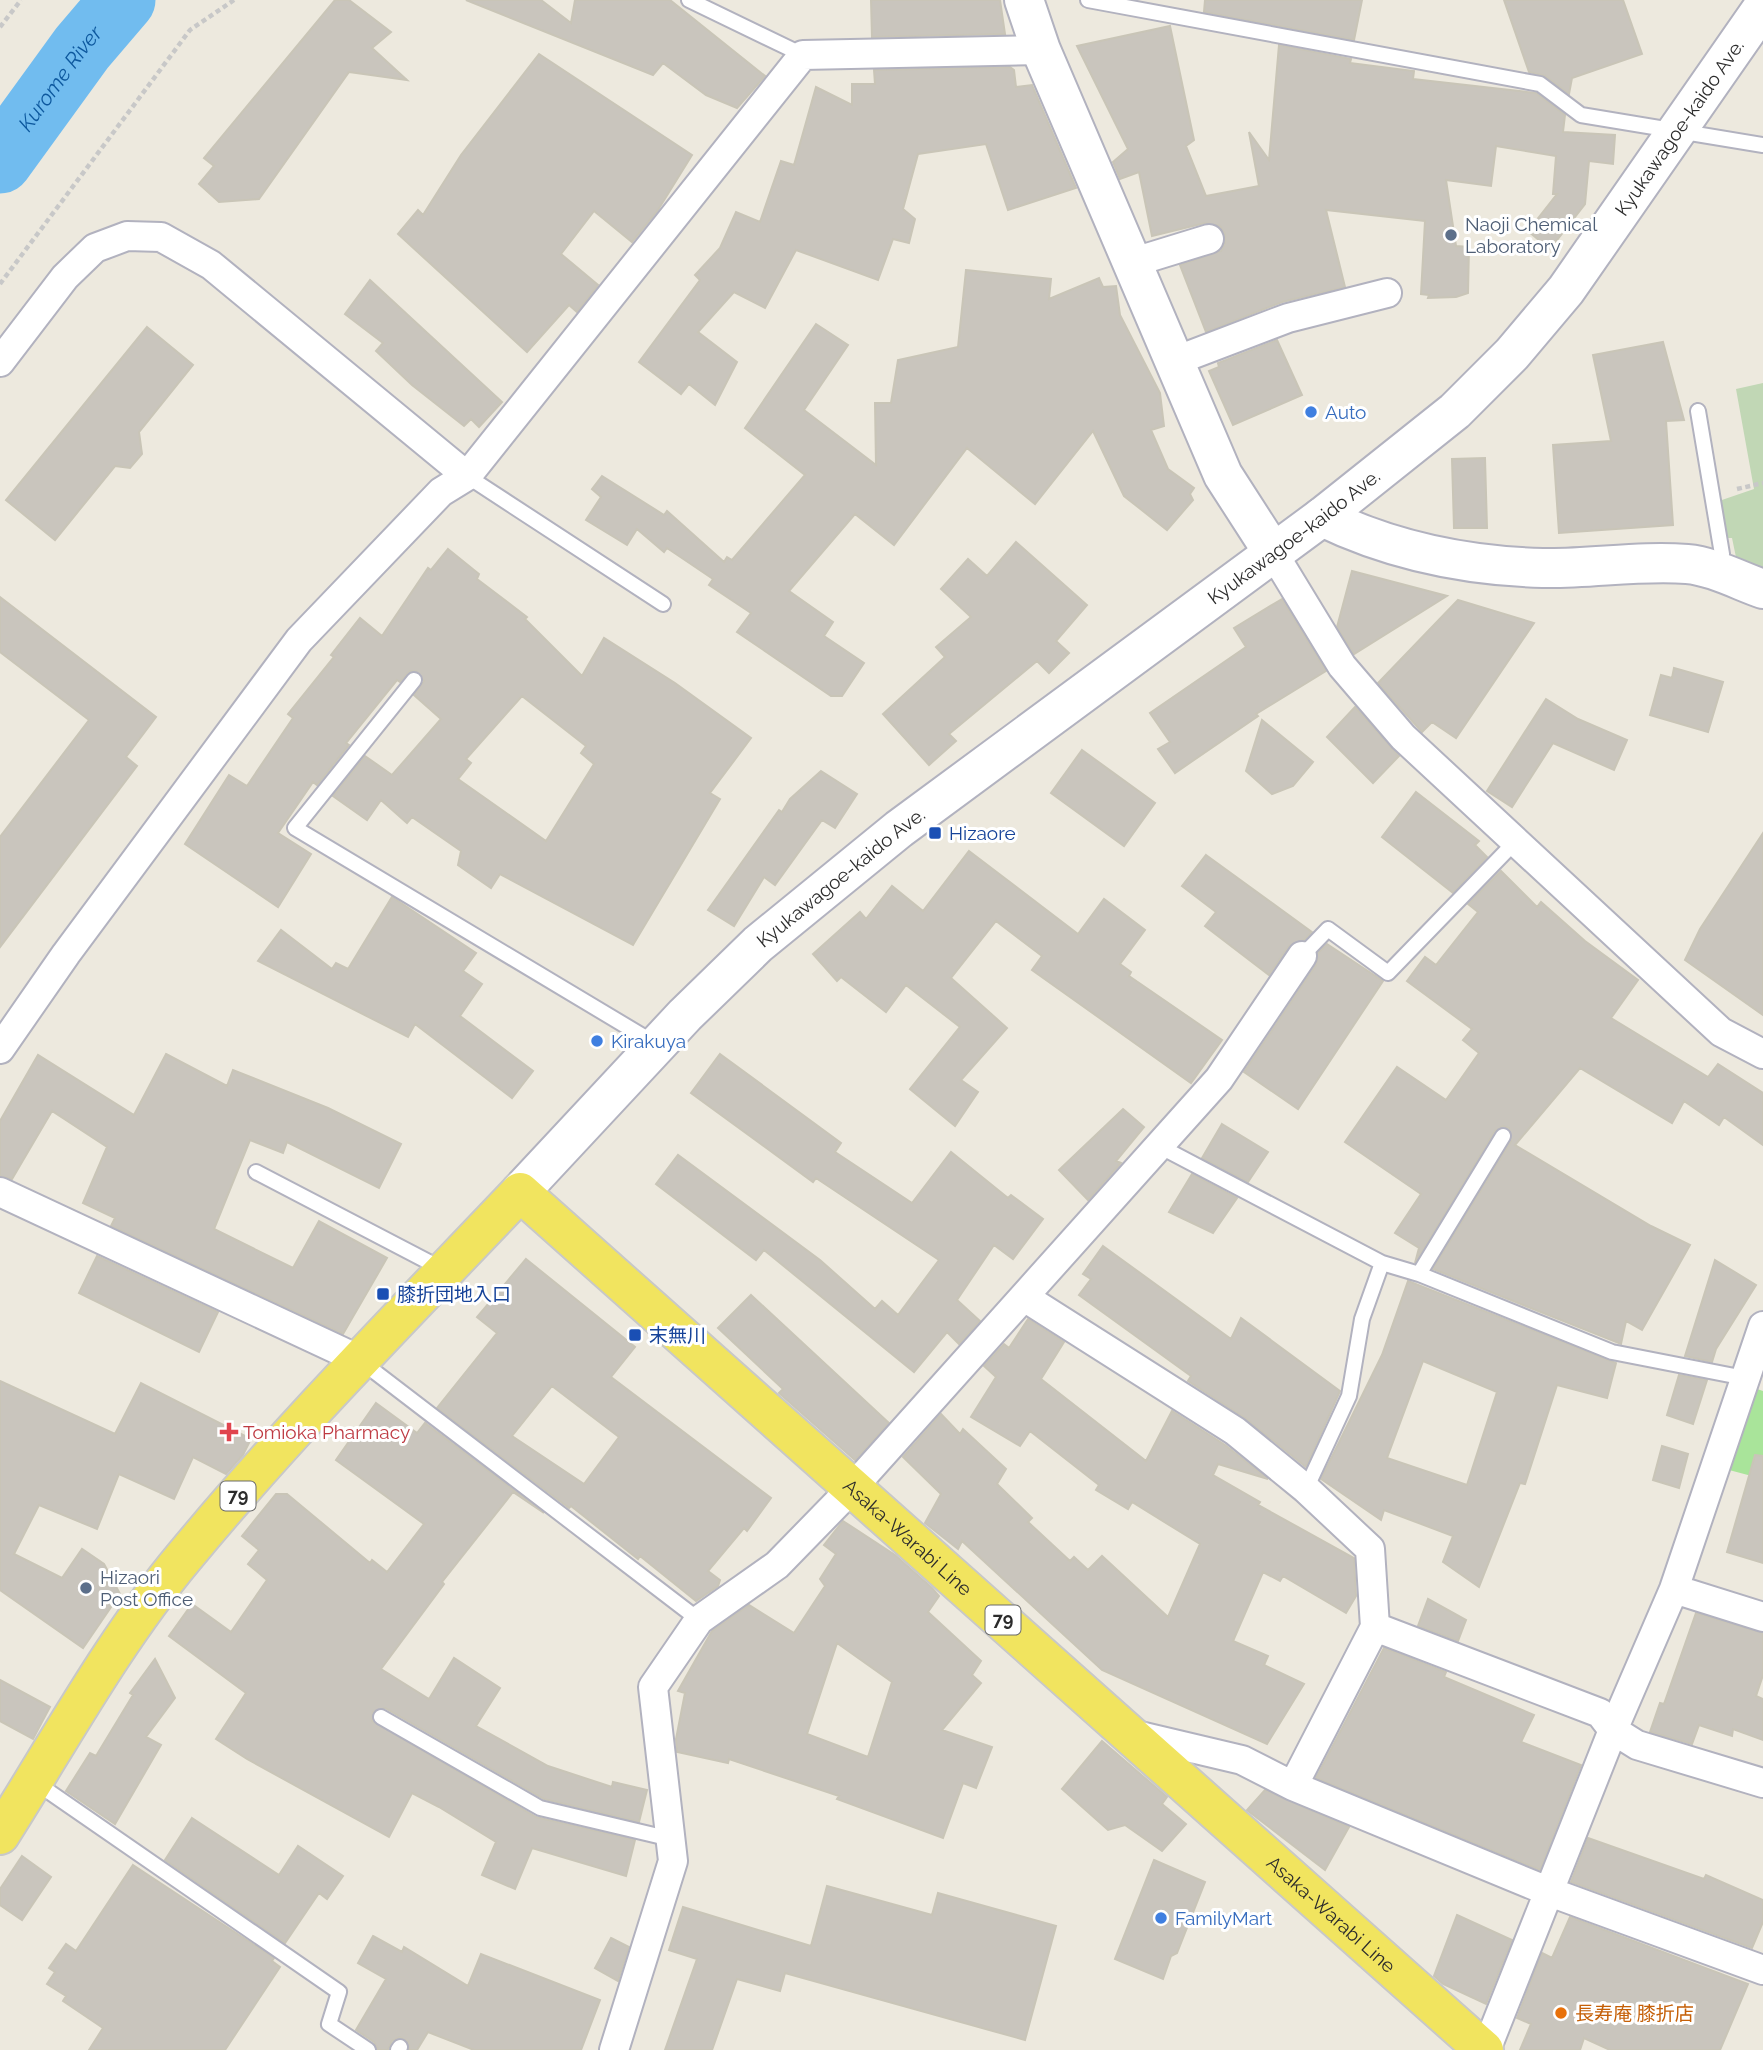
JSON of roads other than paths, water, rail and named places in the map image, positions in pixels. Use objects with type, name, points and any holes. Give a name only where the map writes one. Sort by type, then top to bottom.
[{"type":"main road","points":[[1024,0],[1041,50],[1223,475],[1272,551]]},
{"type":"main road","name":"Kyukawagoe-kaido Ave.","points":[[0,1835],[129,1632],[183,1559],[360,1360],[658,1045],[758,944],[888,838],[1272,551],[1322,517],[1455,411],[1512,354],[1566,290],[1763,7]]},
{"type":"main road","points":[[1322,517],[1362,536],[1403,548],[1481,562],[1543,568],[1689,564],[1763,589]]},
{"type":"main road","name":"Asaka-Warabi Line","points":[[520,1192],[854,1486],[1485,2050]]},
{"type":"street","points":[[0,1049],[66,954],[299,640],[441,492],[467,476],[803,55],[1041,50]]},
{"type":"street","points":[[0,362],[65,276],[95,248],[127,236],[161,237],[211,265],[467,476]]},
{"type":"street","points":[[1134,262],[1209,239]]},
{"type":"street","points":[[1175,361],[1289,318],[1387,293]]},
{"type":"street","points":[[1272,551],[1342,666],[1403,737],[1721,1032],[1763,1054]]},
{"type":"street","points":[[614,2050],[673,1861],[653,1686],[699,1620],[778,1565],[854,1486],[1219,1079],[1302,956]]},
{"type":"street","points":[[0,1192],[360,1360]]},
{"type":"street","points":[[1024,1297],[1235,1430],[1306,1489],[1370,1549],[1375,1627],[1293,1786]]},
{"type":"street","points":[[1485,2050],[1613,1730],[1674,1589],[1763,1326]]},
{"type":"street","points":[[1674,1589],[1763,1617]]},
{"type":"street","points":[[1375,1627],[1600,1713],[1613,1730],[1637,1745],[1763,1783]]},
{"type":"street","points":[[1132,1734],[1242,1760],[1293,1786],[1550,1892],[1763,1970]]},
{"type":"lane","points":[[689,0],[803,55]]},
{"type":"lane","points":[[1088,0],[1540,84],[1581,115],[1763,145]]},
{"type":"lane","points":[[1698,411],[1722,554],[1713,573]]},
{"type":"lane","points":[[467,476],[663,604]]},
{"type":"lane","points":[[414,680],[295,828],[658,1045]]},
{"type":"lane","points":[[1302,956],[1328,929],[1388,973],[1516,841]]},
{"type":"lane","points":[[1419,1274],[1503,1136]]},
{"type":"lane","points":[[1159,1146],[1382,1263],[1419,1274],[1612,1352],[1745,1378]]},
{"type":"lane","points":[[256,1172],[445,1271]]},
{"type":"lane","points":[[1306,1489],[1349,1396],[1362,1319],[1382,1263]]},
{"type":"lane","points":[[360,1360],[699,1620]]},
{"type":"lane","points":[[381,1717],[540,1808],[671,1839]]},
{"type":"lane","points":[[34,1782],[339,1992],[329,2024],[368,2050]]},
{"type":"waterway","name":"Kurome River","points":[[0,161],[82,48],[123,0]]},
{"type":"place","name":"Naoji Chemical Laboratory","points":[[1451,235]]},
{"type":"place","name":"Auto","points":[[1311,412]]},
{"type":"place","name":"Hizaore","points":[[935,833]]},
{"type":"place","name":"Kirakuya","points":[[597,1041]]},
{"type":"place","name":"膝折団地入口","points":[[383,1294]]},
{"type":"place","name":"末無川","points":[[635,1335]]},
{"type":"place","name":"Tomioka Pharmacy","points":[[229,1432]]},
{"type":"place","name":"Hizaori Post Office","points":[[86,1588]]},
{"type":"place","name":"FamilyMart","points":[[1161,1918]]},
{"type":"place","name":"長寿庵 膝折店","points":[[1561,2013]]}]
